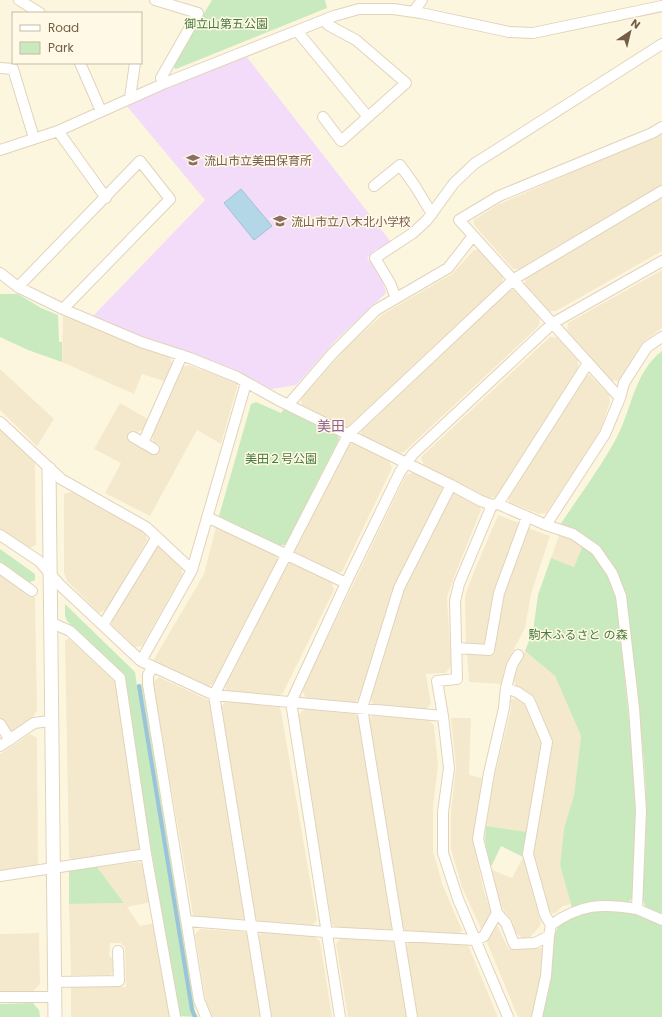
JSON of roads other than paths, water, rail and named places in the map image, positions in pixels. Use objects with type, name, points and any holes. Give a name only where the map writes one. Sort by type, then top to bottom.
[{"type":"street","points":[[19,0],[38,12]]},
{"type":"street","points":[[155,0],[198,13],[161,78],[165,83]]},
{"type":"street","points":[[414,12],[422,0]]},
{"type":"street","points":[[0,150],[58,131],[165,83],[325,20],[372,4],[509,32],[533,33],[546,32],[568,25],[662,6]]},
{"type":"street","points":[[323,117],[341,141],[406,83],[356,40],[328,25],[325,20]]},
{"type":"street","points":[[297,32],[368,117]]},
{"type":"street","points":[[396,298],[390,283],[375,258],[413,233],[432,214],[454,183],[474,164],[662,44]]},
{"type":"street","points":[[80,64],[101,111]]},
{"type":"street","points":[[130,98],[135,64]]},
{"type":"street","points":[[0,68],[13,69],[34,138]]},
{"type":"street","points":[[620,398],[514,279],[459,220],[499,196],[652,133],[662,127]]},
{"type":"street","points":[[58,131],[106,198]]},
{"type":"street","points":[[18,287],[106,198],[140,161],[170,199],[63,309]]},
{"type":"street","points":[[374,186],[400,165],[432,214]]},
{"type":"street","points":[[266,1017],[214,695],[348,435],[514,279],[662,191]]},
{"type":"street","points":[[288,405],[332,354],[376,310],[448,268],[473,236]]},
{"type":"street","points":[[340,1017],[325,932],[290,702],[346,583],[406,463],[413,454],[553,323],[662,261]]},
{"type":"street","points":[[0,273],[18,287],[63,309],[141,342],[182,355],[237,377],[288,405],[451,485],[495,505],[572,534],[596,550],[612,573],[621,596],[634,708],[641,810],[637,909]]},
{"type":"street","points":[[546,525],[605,434],[620,398],[624,383],[647,347],[662,337]]},
{"type":"street","points":[[144,443],[182,355]]},
{"type":"street","points":[[508,1017],[458,899],[443,853],[442,812],[449,768],[437,681],[457,679],[454,601],[459,584],[495,505],[588,363]]},
{"type":"street","points":[[142,661],[192,570],[246,383]]},
{"type":"street","points":[[0,422],[61,479],[146,527],[192,570]]},
{"type":"street","points":[[133,437],[154,449]]},
{"type":"street","points":[[49,469],[50,721],[55,1017]]},
{"type":"street","points":[[412,1017],[400,935],[362,708],[399,588],[451,485]]},
{"type":"street","points":[[207,517],[346,583]]},
{"type":"street","points":[[457,648],[489,650],[499,593],[527,517]]},
{"type":"street","points":[[0,535],[39,561],[49,573],[142,661],[214,695],[443,716]]},
{"type":"street","points":[[103,625],[156,536]]},
{"type":"street","points":[[0,568],[32,591]]},
{"type":"street","points":[[50,622],[70,630],[120,678],[146,854],[176,1017]]},
{"type":"street","points":[[518,655],[512,665],[506,688],[504,708],[489,773],[478,839],[497,913],[506,923],[514,944],[535,943],[548,936]]},
{"type":"street","points":[[153,667],[148,675],[148,684],[199,1000],[206,1017]]},
{"type":"street","points":[[506,688],[517,692],[530,700],[547,742],[528,854],[544,915],[551,925]]},
{"type":"street","points":[[0,746],[34,723],[50,721]]},
{"type":"street","points":[[0,724],[10,740]]},
{"type":"street","points":[[0,876],[146,854]]},
{"type":"street","points":[[538,1017],[546,976],[548,936],[551,925],[565,915],[590,906],[604,905],[637,909],[662,920]]},
{"type":"street","points":[[187,921],[325,932],[476,940],[484,936],[497,913]]},
{"type":"street","points":[[54,982],[119,981],[118,951]]},
{"type":"street","points":[[0,997],[54,997]]},
{"type":"water","points":[[241,189],[272,226],[254,240],[224,203]]},
{"type":"waterway","points":[[139,686],[192,1010],[195,1017]]},
{"type":"place","name":"流山市立美田保育所","points":[[193,160]]},
{"type":"place","name":"流山市立八木北小学校","points":[[280,221]]},
{"type":"district","name":"美田","points":[[331,426]]},
{"type":"park label","name":"御立山第五公園","points":[[226,23]]},
{"type":"park label","name":"美田２号公園","points":[[281,458]]},
{"type":"park label","name":"駒木ふるさと の森","points":[[578,634]]}]
